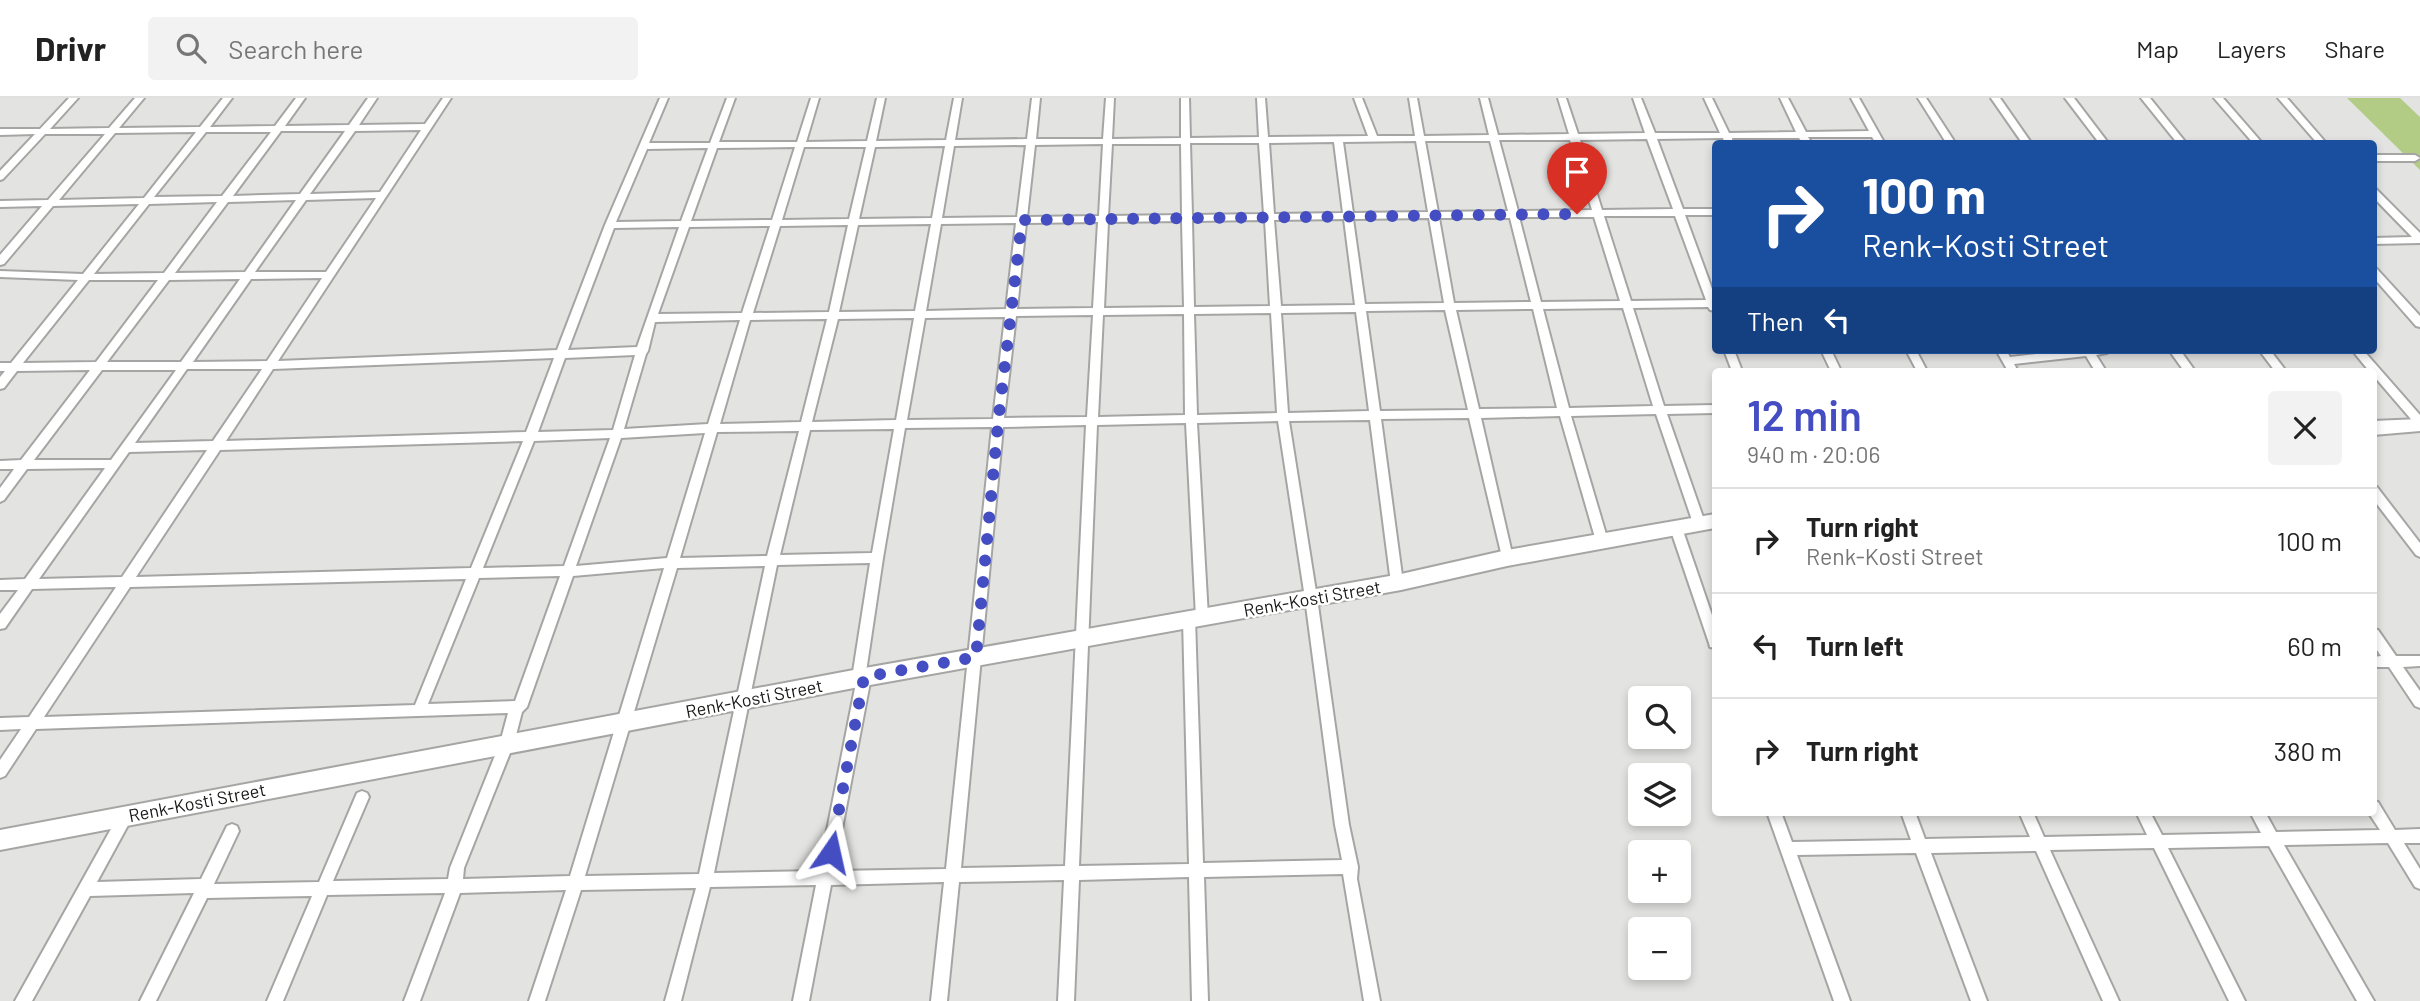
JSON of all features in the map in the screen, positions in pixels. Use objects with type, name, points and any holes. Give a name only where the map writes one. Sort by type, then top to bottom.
[{"type":"main road","points":[[2377,428],[2420,424]]},
{"type":"main road","name":"Renk-Kosti Street","points":[[0,840],[862,677],[1397,583],[1507,558],[1707,522]]},
{"type":"street","points":[[0,177],[74,98]]},
{"type":"street","points":[[0,262],[140,98]]},
{"type":"street","points":[[0,384],[228,98]]},
{"type":"street","points":[[0,497],[301,98]]},
{"type":"street","points":[[0,624],[373,98]]},
{"type":"street","points":[[0,772],[447,98]]},
{"type":"street","points":[[419,711],[530,437],[559,354],[610,225],[664,98]]},
{"type":"street","points":[[412,1001],[455,885],[457,868],[507,743],[516,708],[520,707],[553,606],[570,571],[617,435],[651,318],[731,98]]},
{"type":"street","points":[[537,1001],[625,722],[746,317],[816,98]]},
{"type":"street","points":[[673,1001],[705,880],[772,561],[833,316],[881,98]]},
{"type":"street","points":[[801,1001],[862,677],[877,558],[958,98]]},
{"type":"street","points":[[939,1001],[998,423],[1036,98]]},
{"type":"street","points":[[1066,1001],[1097,312],[1110,98]]},
{"type":"street","points":[[1185,98],[1196,618],[1200,1001]]},
{"type":"street","points":[[1261,98],[1283,417],[1342,825],[1351,867],[1350,878],[1372,1001]]},
{"type":"street","points":[[1358,98],[1374,139]]},
{"type":"street","points":[[1413,98],[1450,308],[1472,414],[1507,558]]},
{"type":"street","points":[[1483,98],[1564,412],[1602,541]]},
{"type":"street","points":[[1562,98],[1660,410],[1707,522]]},
{"type":"street","points":[[1637,98],[1712,301]]},
{"type":"street","points":[[1708,98],[1728,140]]},
{"type":"street","points":[[1784,98],[1805,139]]},
{"type":"street","points":[[1855,98],[1879,140]]},
{"type":"street","points":[[1922,98],[1949,140]]},
{"type":"street","points":[[1995,98],[2025,140]]},
{"type":"street","points":[[2070,98],[2102,140]]},
{"type":"street","points":[[2145,98],[2180,140]]},
{"type":"street","points":[[2218,98],[2255,140]]},
{"type":"street","points":[[2282,98],[2319,140]]},
{"type":"street","points":[[0,132],[428,127]]},
{"type":"street","points":[[643,146],[1651,137],[1728,140],[1805,139],[1875,134]]},
{"type":"street","points":[[1338,140],[1397,583]]},
{"type":"street","points":[[2377,158],[2415,158]]},
{"type":"street","points":[[0,204],[383,195]]},
{"type":"street","points":[[2377,195],[2420,239]]},
{"type":"street","points":[[610,225],[1712,212]]},
{"type":"street","points":[[2377,241],[2420,239]]},
{"type":"street","points":[[0,274],[85,277],[330,275]]},
{"type":"street","points":[[2377,275],[2420,323]]},
{"type":"street","points":[[651,318],[1712,306]]},
{"type":"street","points":[[0,368],[270,365],[643,351]]},
{"type":"street","points":[[2010,366],[2072,354]]},
{"type":"street","points":[[2177,354],[2188,368]]},
{"type":"street","points":[[2267,354],[2279,368]]},
{"type":"street","points":[[2360,354],[2372,368]]},
{"type":"street","points":[[2377,373],[2420,424]]},
{"type":"street","points":[[126,449],[617,435],[714,428],[1712,409]]},
{"type":"street","points":[[0,465],[114,464]]},
{"type":"street","points":[[2377,495],[2420,552]]},
{"type":"street","points":[[1676,528],[1712,634]]},
{"type":"street","points":[[0,585],[570,571],[671,563],[877,558]]},
{"type":"street","points":[[2377,640],[2420,702]]},
{"type":"street","points":[[2377,662],[2420,661]]},
{"type":"street","points":[[0,724],[520,707]]},
{"type":"street","points":[[275,1001],[362,797]]},
{"type":"street","points":[[2377,814],[2420,882]]},
{"type":"street","points":[[23,1001],[126,816]]},
{"type":"street","points":[[1775,816],[1842,1001]]},
{"type":"street","points":[[1910,816],[1979,1001]]},
{"type":"street","points":[[2028,816],[2111,1001]]},
{"type":"street","points":[[2145,816],[2237,1001]]},
{"type":"street","points":[[2259,816],[2366,1001]]},
{"type":"street","points":[[148,1001],[232,831]]},
{"type":"street","points":[[1786,849],[2420,836]]},
{"type":"street","points":[[85,889],[325,888],[1351,867]]},
{"type":"green space","points":[[2347,98],[2400,98],[2420,117],[2420,170]]},
{"type":"route","points":[[831,852],[864,677],[976,657],[998,423],[1022,220],[1577,214]]}]
